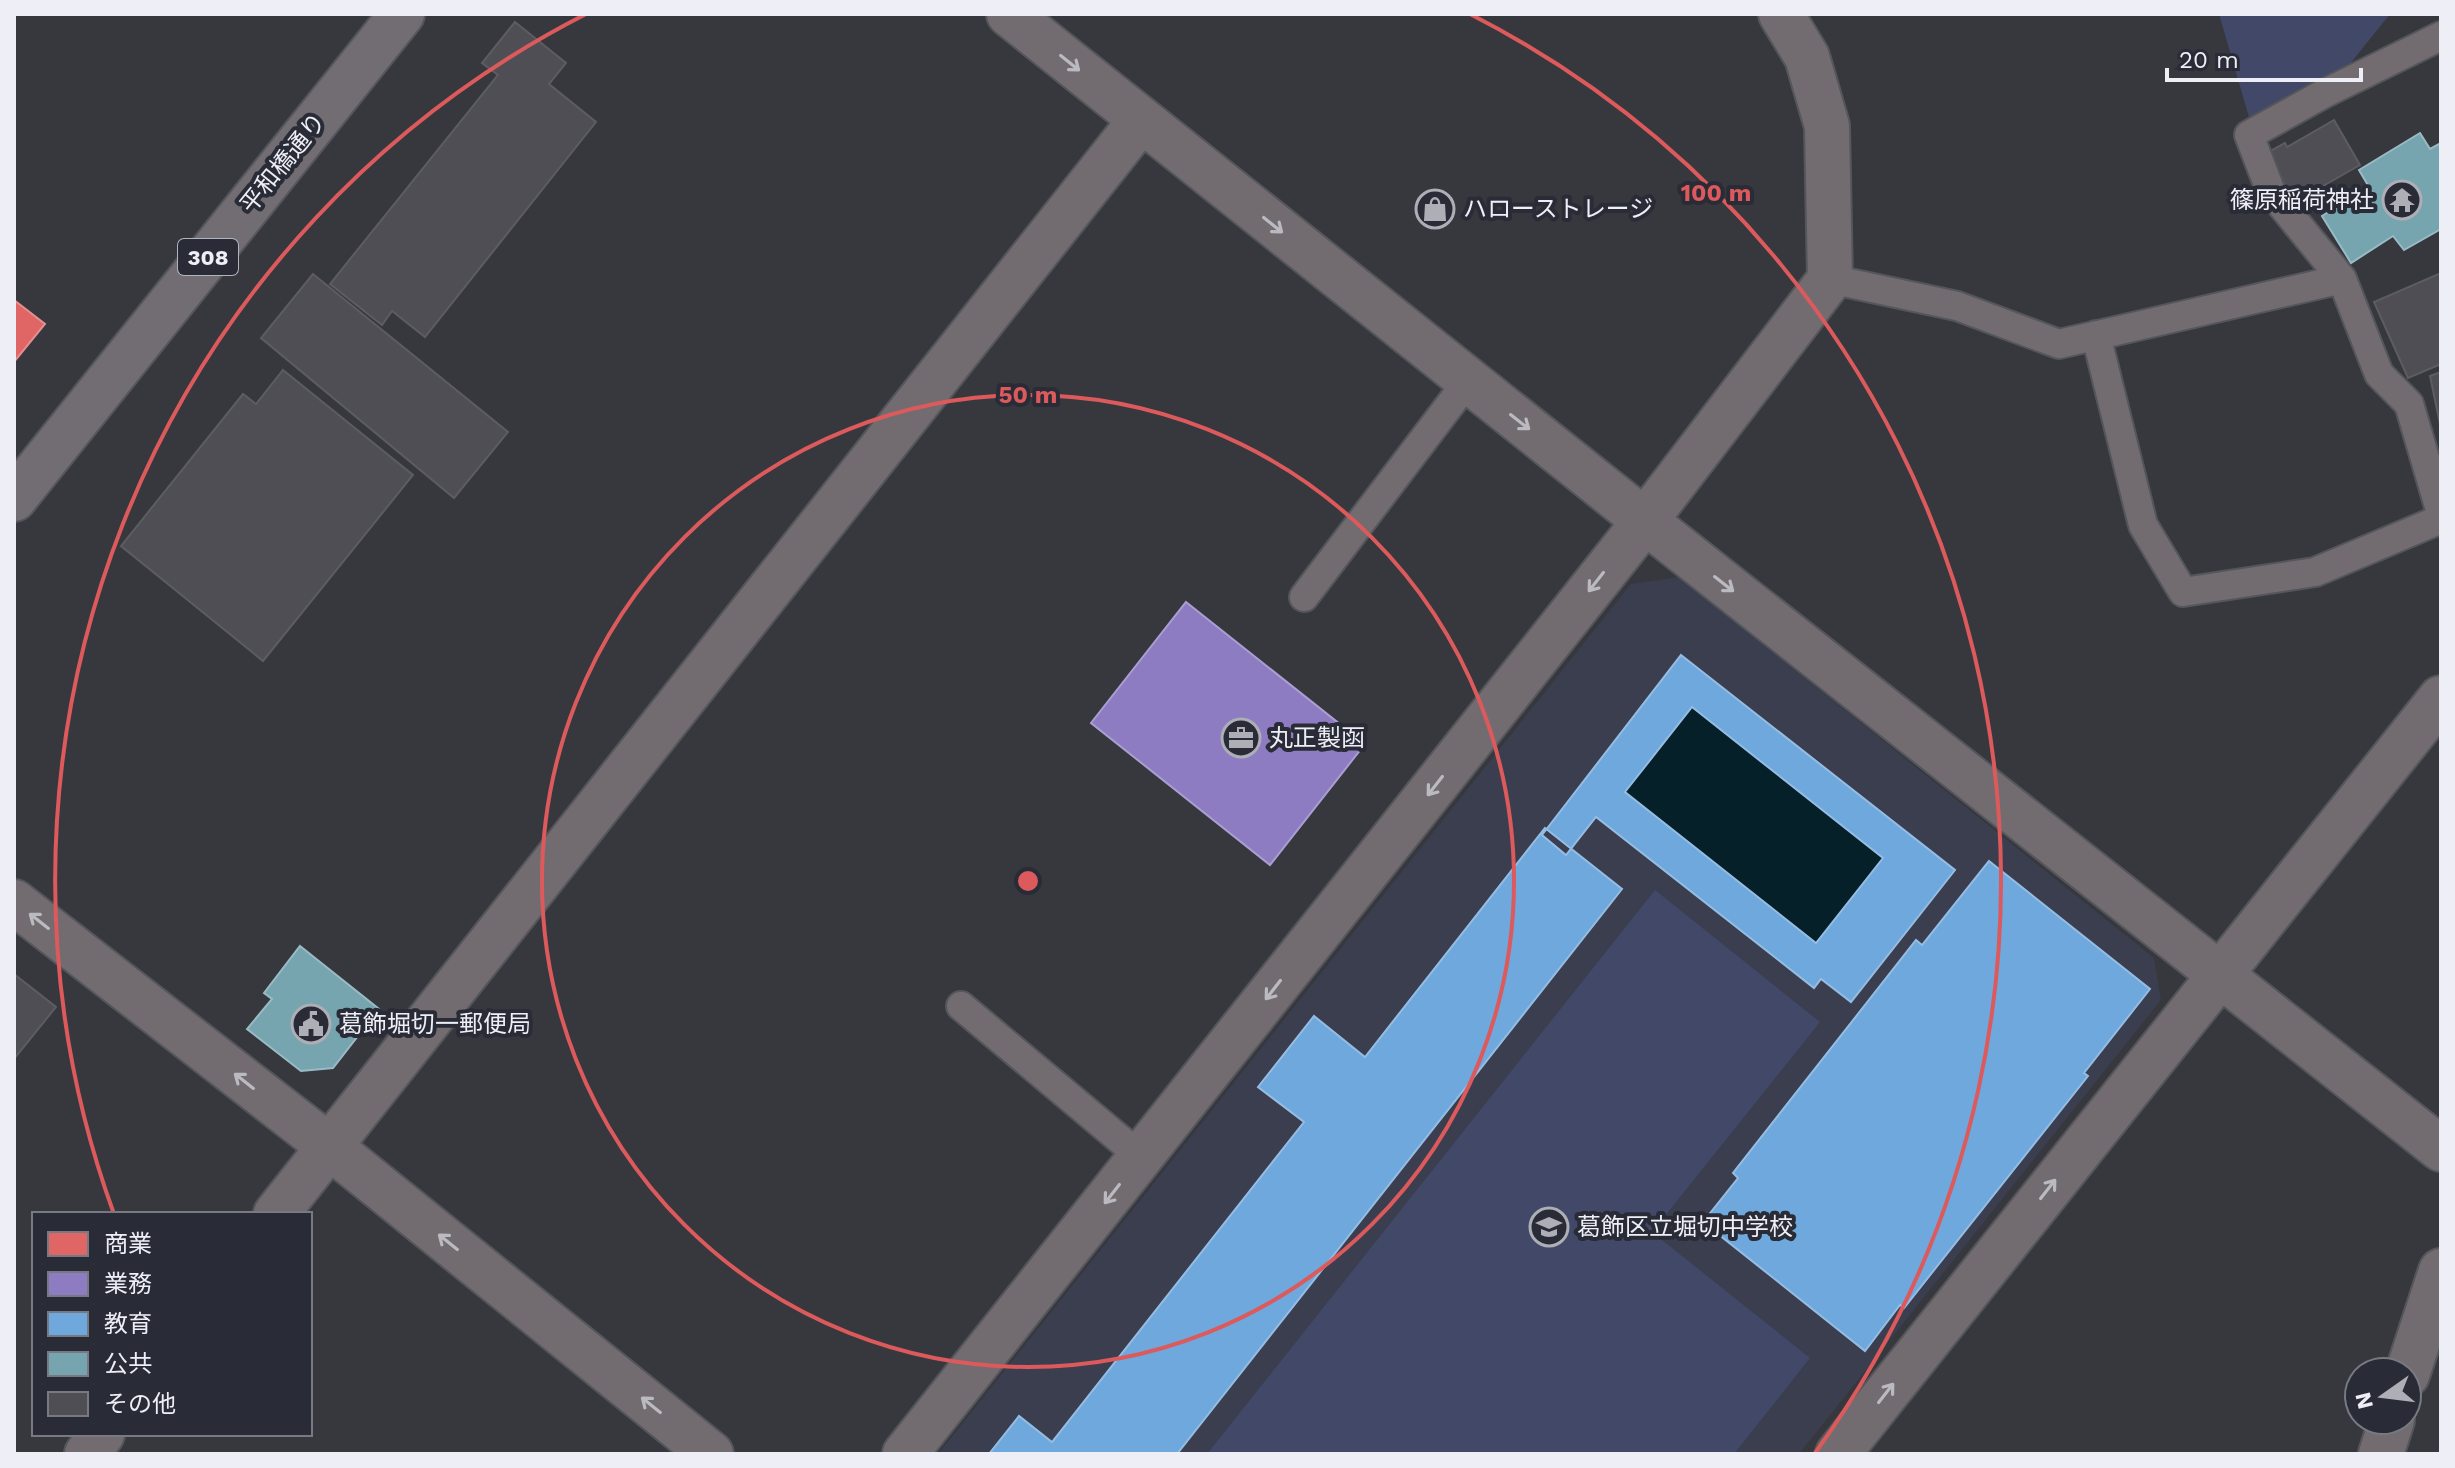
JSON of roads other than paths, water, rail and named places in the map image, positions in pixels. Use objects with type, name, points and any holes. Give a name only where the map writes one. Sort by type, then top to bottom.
[{"type":"main road","name":"平和橋通り","points":[[14,499],[402,14]]},
{"type":"street","points":[[905,1454],[1645,521],[1830,279],[1827,126],[1807,57],[1781,14]]},
{"type":"street","points":[[1034,21],[1141,120],[2441,1149]]},
{"type":"street","points":[[278,1212],[1141,120]]},
{"type":"street","points":[[1838,1454],[2441,698]]},
{"type":"street","points":[[14,902],[330,1147],[711,1454]]},
{"type":"street","points":[[2413,1356],[2441,1271]]},
{"type":"street","points":[[87,1454],[100,1436]]},
{"type":"lane","points":[[2441,36],[2323,94],[2249,135],[2271,192],[2342,279],[2379,374],[2409,404],[2441,513]]},
{"type":"lane","points":[[1830,279],[1957,306],[2059,344],[2342,279]]},
{"type":"lane","points":[[2096,335],[2143,525],[2183,592],[2315,572],[2441,519]]},
{"type":"lane","points":[[1304,597],[1468,381]]},
{"type":"lane","points":[[961,1006],[1141,1157]]},
{"type":"place","name":"篠原稲荷神社","points":[[2402,200]]},
{"type":"place","name":"ハローストレージ","points":[[1435,209]]},
{"type":"place","name":"丸正製函","points":[[1241,738]]},
{"type":"place","name":"葛飾堀切一郵便局","points":[[311,1024]]},
{"type":"place","name":"葛飾区立堀切中学校","points":[[1549,1227]]}]
